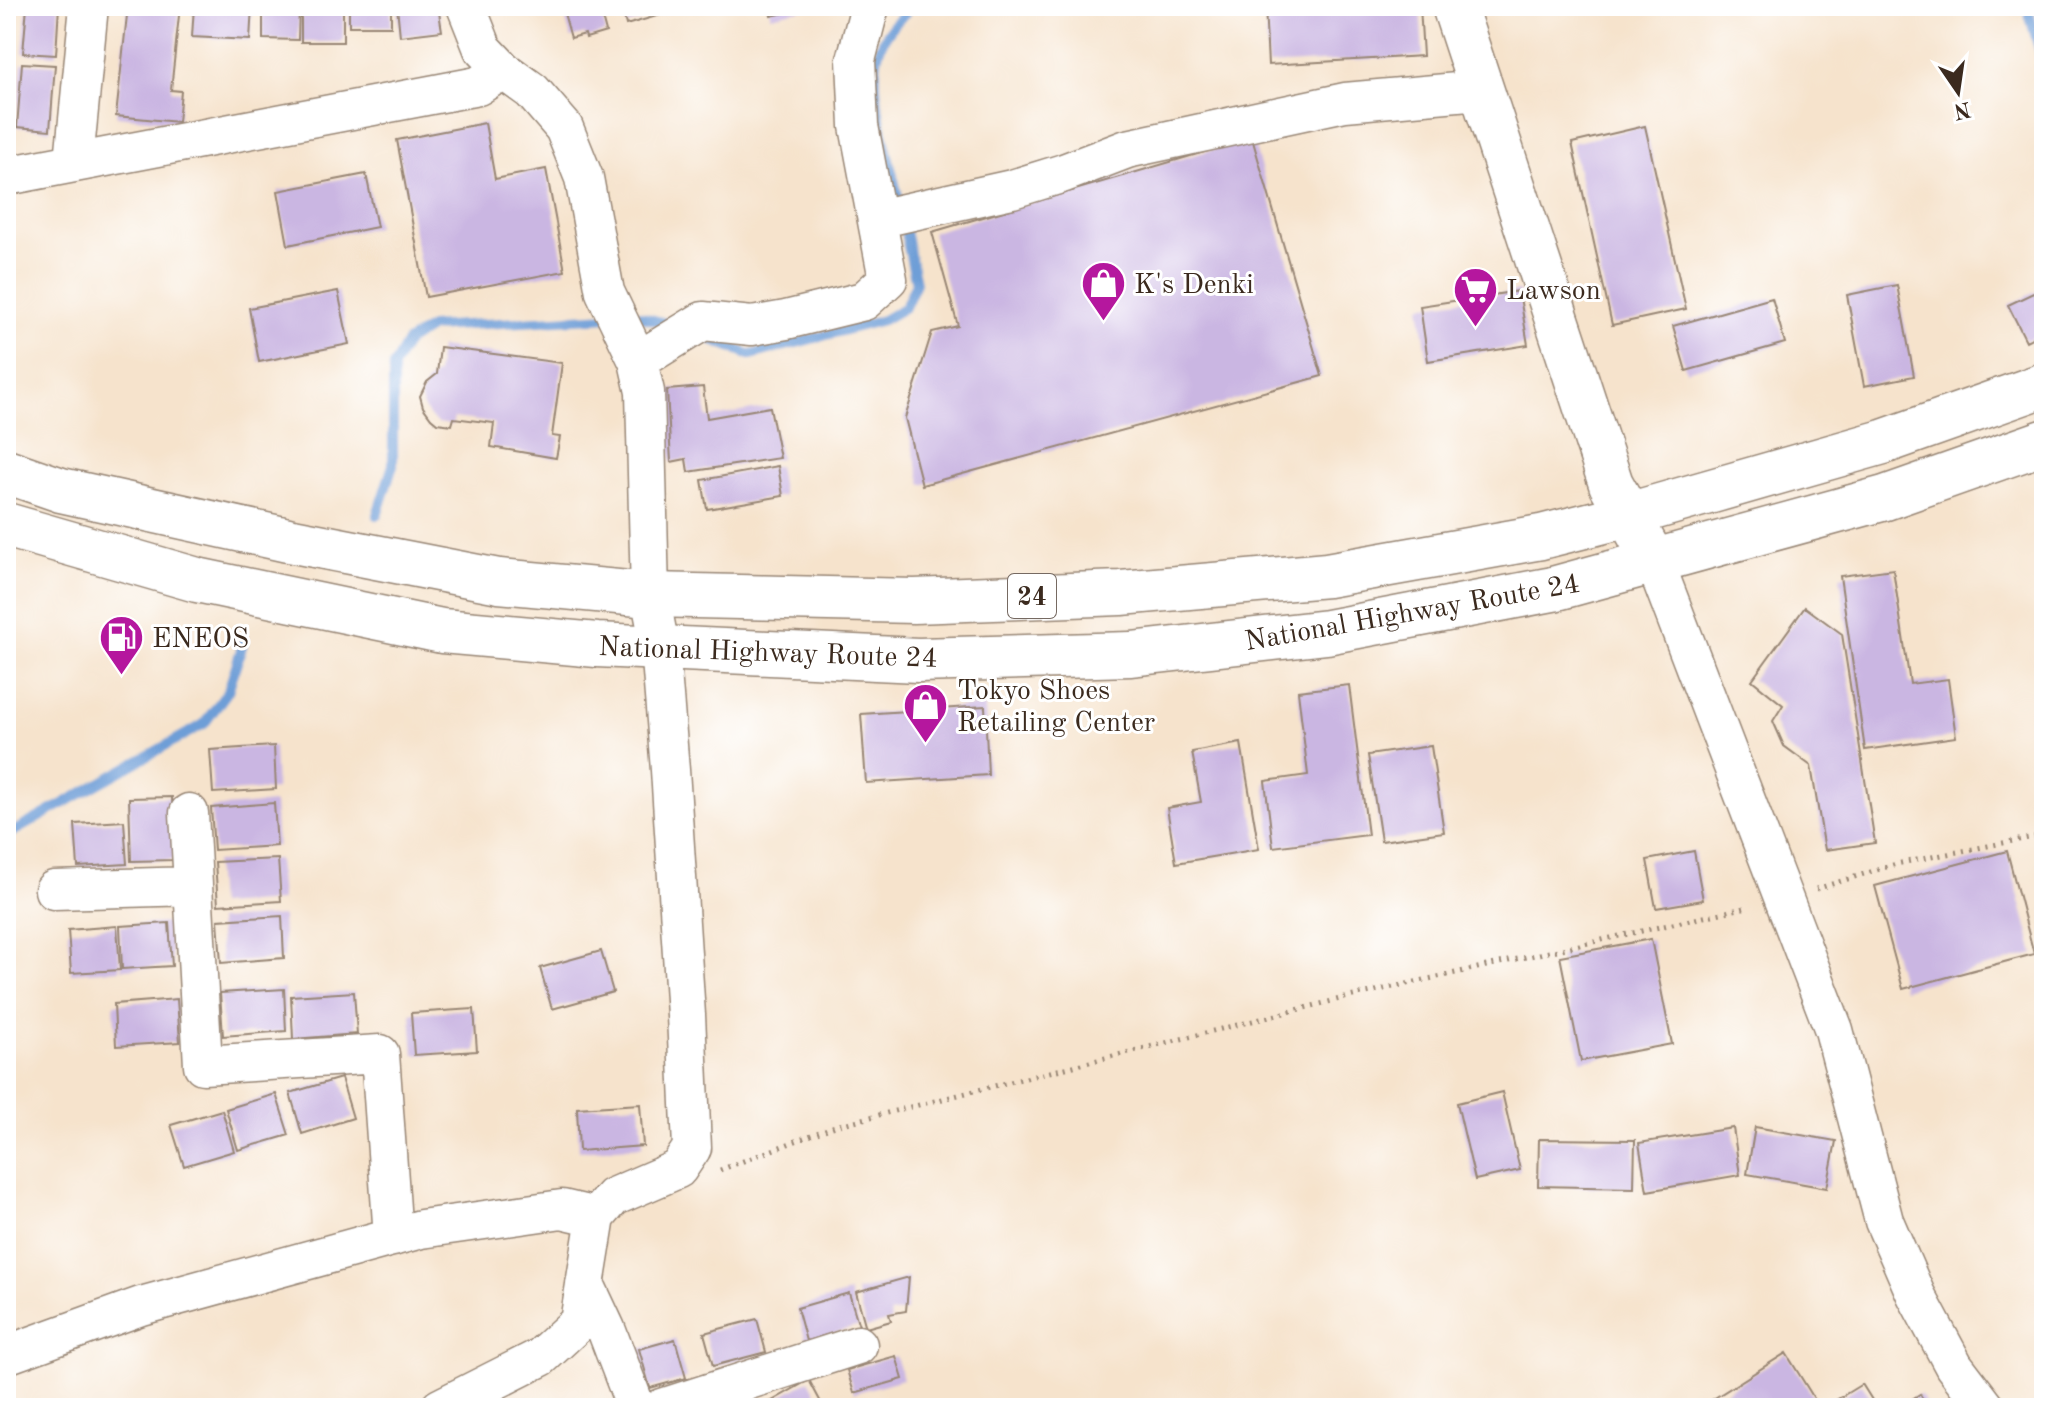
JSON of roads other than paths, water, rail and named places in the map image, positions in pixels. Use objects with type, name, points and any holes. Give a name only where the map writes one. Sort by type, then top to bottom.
[{"type":"main road","points":[[1454,6],[1611,484],[1655,563]]},
{"type":"main road","name":"National Highway Route 24","points":[[6,471],[61,490],[288,540],[499,581],[650,595],[914,601],[1121,593],[1327,575],[1541,537],[1883,442],[2044,385]]},
{"type":"main road","name":"National Highway Route 24","points":[[6,525],[197,580],[442,631],[597,645],[918,660],[1131,654],[1327,632],[1553,589],[1885,498],[2044,442]]},
{"type":"street","points":[[74,161],[89,6]]},
{"type":"street","points":[[440,1408],[541,1357],[579,1322],[596,1217],[613,1197],[678,1169],[692,1148],[686,1015],[660,647],[650,595],[645,392],[631,347],[605,292],[584,178],[564,128],[532,91],[503,70],[483,49],[466,6]]},
{"type":"street","points":[[631,347],[687,331],[752,326],[864,301],[888,279],[895,215],[859,126],[856,60],[870,6]]},
{"type":"street","points":[[6,176],[478,86],[503,70]]},
{"type":"street","points":[[895,215],[1038,181],[1127,149],[1345,102],[1480,90]]},
{"type":"street","points":[[1655,563],[1786,898],[1834,1030],[1884,1221],[1916,1295],[1954,1366],[1986,1408]]},
{"type":"street","points":[[189,813],[203,1065],[380,1054],[393,1237]]},
{"type":"street","points":[[54,890],[193,886]]},
{"type":"street","points":[[6,1355],[141,1306],[421,1229],[562,1209],[596,1217]]},
{"type":"street","points":[[585,1284],[636,1408]]},
{"type":"street","points":[[662,1408],[858,1345]]},
{"type":"waterway","points":[[900,206],[878,107],[876,68],[885,38],[912,6]]},
{"type":"waterway","points":[[2027,6],[2044,66]]},
{"type":"waterway","points":[[702,336],[751,355],[883,320],[905,307],[916,283],[903,222]]},
{"type":"waterway","points":[[625,316],[639,316],[676,326]]},
{"type":"waterway","points":[[377,515],[393,465],[393,367],[407,342],[431,327],[609,317]]},
{"type":"waterway","points":[[6,836],[204,724],[228,691],[244,640]]},
{"type":"place","name":"K's Denki","points":[[1103,322]]},
{"type":"place","name":"Lawson","points":[[1475,328]]},
{"type":"place","name":"ENEOS","points":[[121,676]]},
{"type":"place","name":"Tokyo Shoes Retailing Center","points":[[926,744]]}]
